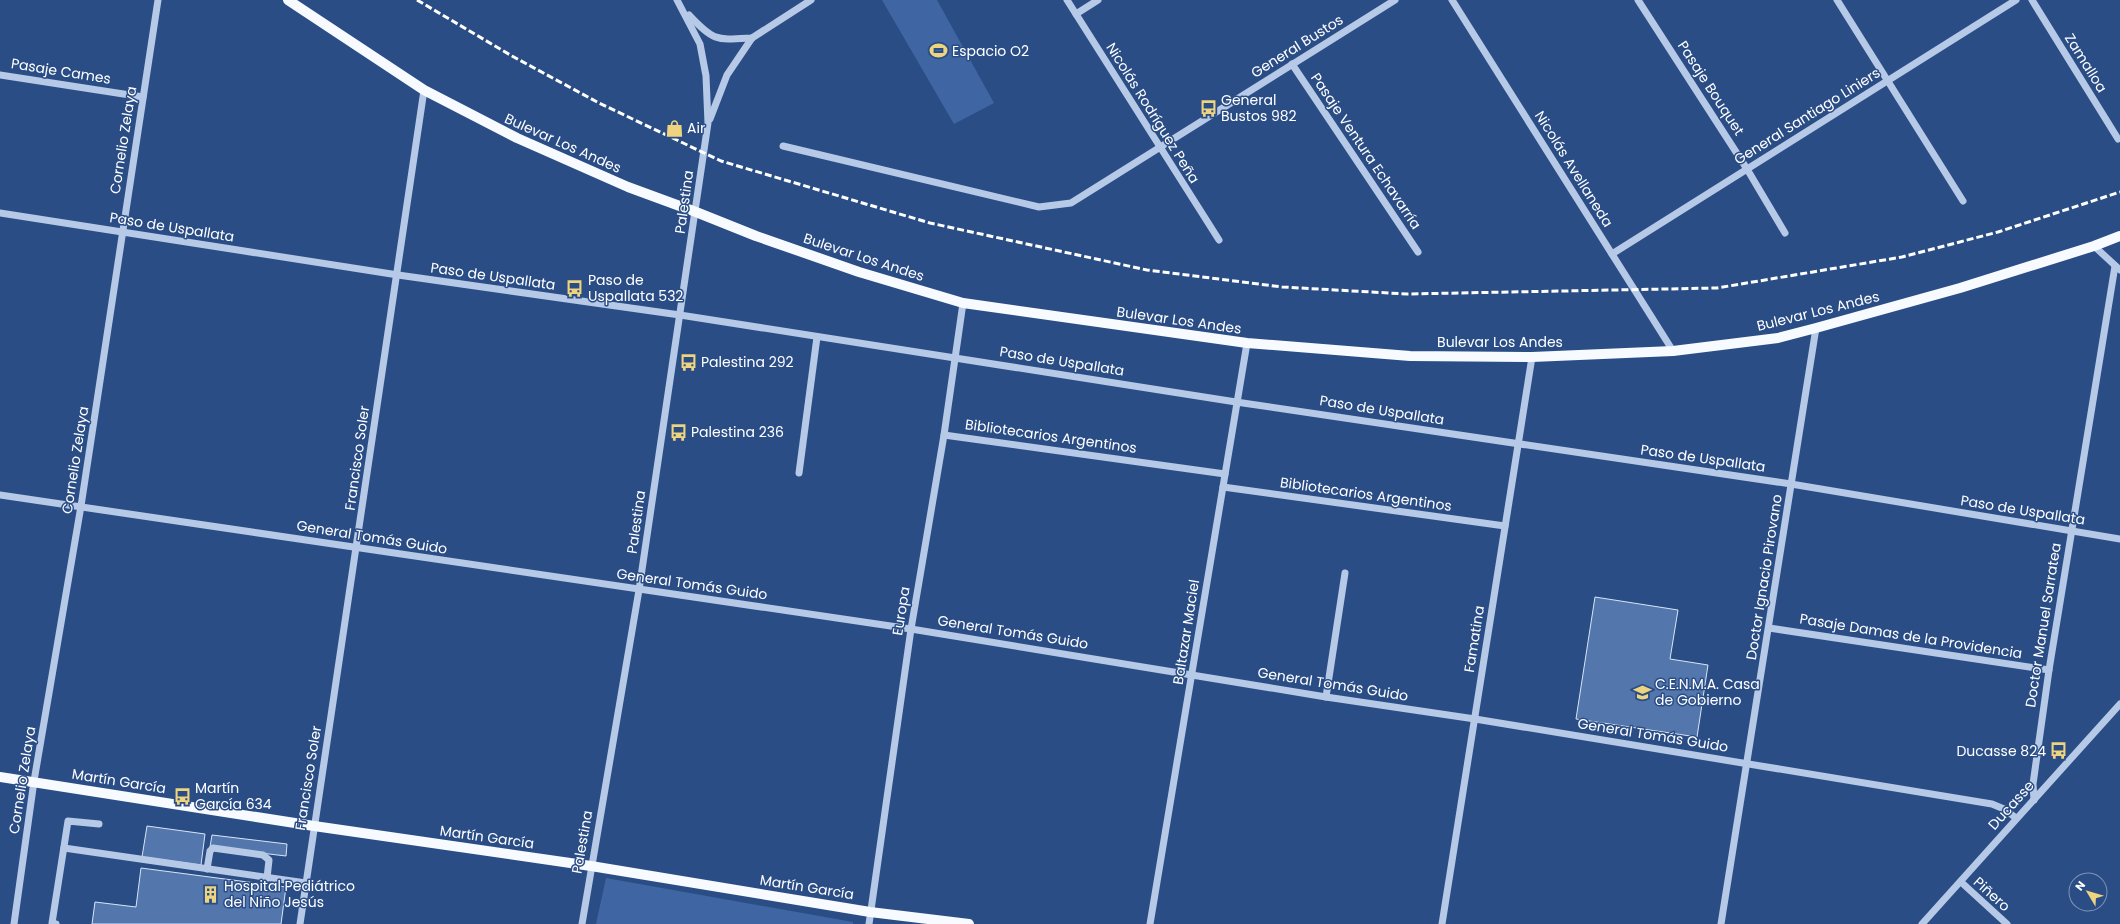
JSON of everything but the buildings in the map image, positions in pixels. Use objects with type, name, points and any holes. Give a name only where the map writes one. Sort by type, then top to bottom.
[{"type":"main road","name":"Bulevar Los Andes","points":[[288,0],[424,90],[504,132],[573,165],[628,188],[696,212],[756,236],[859,272],[963,303],[1247,343],[1410,356],[1532,358],[1673,351],[1778,338],[1960,288],[2094,246],[2120,236]]},
{"type":"main road","name":"Martín García","points":[[0,777],[34,781],[314,826],[591,866],[870,912],[969,924]]},
{"type":"street","name":"Cornelio Zelaya","points":[[14,924],[34,781],[81,506],[158,0]]},
{"type":"street","points":[[678,0],[700,44],[706,76],[708,123]]},
{"type":"street","points":[[708,123],[727,75],[752,38],[811,0]]},
{"type":"street","name":"Nicolás Rodríguez Peña","points":[[1067,0],[1218,240]]},
{"type":"street","points":[[1076,14],[1098,0]]},
{"type":"street","name":"General Bustos","points":[[783,146],[1039,207],[1071,203],[1395,0]]},
{"type":"street","name":"Nicolás Avellaneda","points":[[1452,0],[1673,351]]},
{"type":"street","name":"Pasaje Bouquet","points":[[1638,0],[1747,169],[1785,233]]},
{"type":"street","points":[[1837,0],[1963,201]]},
{"type":"street","name":"General Santiago Liniers","points":[[1612,254],[2016,0]]},
{"type":"street","name":"Zamalloa","points":[[2032,0],[2118,139]]},
{"type":"street","points":[[683,9],[704,32],[714,38],[725,40],[752,38]]},
{"type":"street","name":"Pasaje Ventura Echavarría","points":[[1292,64],[1418,252]]},
{"type":"street","name":"Pasaje Cames","points":[[0,75],[143,97]]},
{"type":"street","name":"Francisco Soler","points":[[300,924],[398,275],[424,90]]},
{"type":"street","name":"Palestina","points":[[582,924],[639,590],[708,123]]},
{"type":"street","name":"Paso de Uspallata","points":[[0,213],[398,275],[680,315],[1236,402],[1791,484],[2120,539]]},
{"type":"street","points":[[2094,246],[2117,268]]},
{"type":"street","name":"Doctor Manuel Sarratea","points":[[2034,800],[2033,784],[2049,670],[2071,531],[2117,268]]},
{"type":"street","name":"Europa","points":[[869,924],[911,628],[944,434],[963,303]]},
{"type":"street","name":"Doctor Ignacio Pirovano","points":[[1721,924],[1748,764],[1816,328]]},
{"type":"street","points":[[799,473],[817,337]]},
{"type":"street","name":"Baltazar Maciel","points":[[1150,924],[1247,343]]},
{"type":"street","name":"Famatina","points":[[1442,924],[1532,358]]},
{"type":"street","name":"Bibliotecarios Argentinos","points":[[944,434],[1225,474]]},
{"type":"street","name":"Bibliotecarios Argentinos","points":[[1223,487],[1505,526]]},
{"type":"street","name":"General Tomás Guido","points":[[0,495],[639,590],[911,628],[1326,697],[1475,719],[1992,804],[2004,809],[2016,818]]},
{"type":"street","points":[[1326,697],[1345,573]]},
{"type":"street","name":"Pasaje Damas de la Providencia","points":[[1769,628],[2049,670]]},
{"type":"street","name":"Ducasse","points":[[1922,924],[2120,704]]},
{"type":"street","points":[[56,924],[52,924],[68,821],[99,824]]},
{"type":"street","points":[[64,848],[306,883]]},
{"type":"street","points":[[207,868],[210,851],[213,848],[263,854],[269,860],[268,878]]},
{"type":"street","name":"Piñero","points":[[1961,882],[2007,924]]},
{"type":"shaded area","name":"Espacio O2","points":[[882,0],[937,0],[994,103],[954,124]]},
{"type":"shaded area","points":[[606,878],[853,922],[853,924],[596,924]]},
{"type":"railway","points":[[417,0],[512,56],[599,103],[721,161],[930,223],[1147,270],[1282,287],[1407,294],[1717,288],[1902,257],[1998,232],[2120,192]]},
{"type":"place","name":"Espacio O2","points":[[939,51]]},
{"type":"place","name":"General Bustos 982","points":[[1208,108]]},
{"type":"place","name":"Air","points":[[674,128]]},
{"type":"place","name":"Paso de Uspallata 532","points":[[575,288]]},
{"type":"place","name":"Palestina 292","points":[[688,362]]},
{"type":"place","name":"Palestina 236","points":[[678,432]]},
{"type":"place","name":"C.E.N.M.A. Casa de Gobierno","points":[[1642,692]]},
{"type":"place","name":"Ducasse 824","points":[[2059,751]]},
{"type":"place","name":"Martín García 634","points":[[182,796]]},
{"type":"place","name":"Hospital Pediátrico del Niño Jesús","points":[[211,894]]}]
